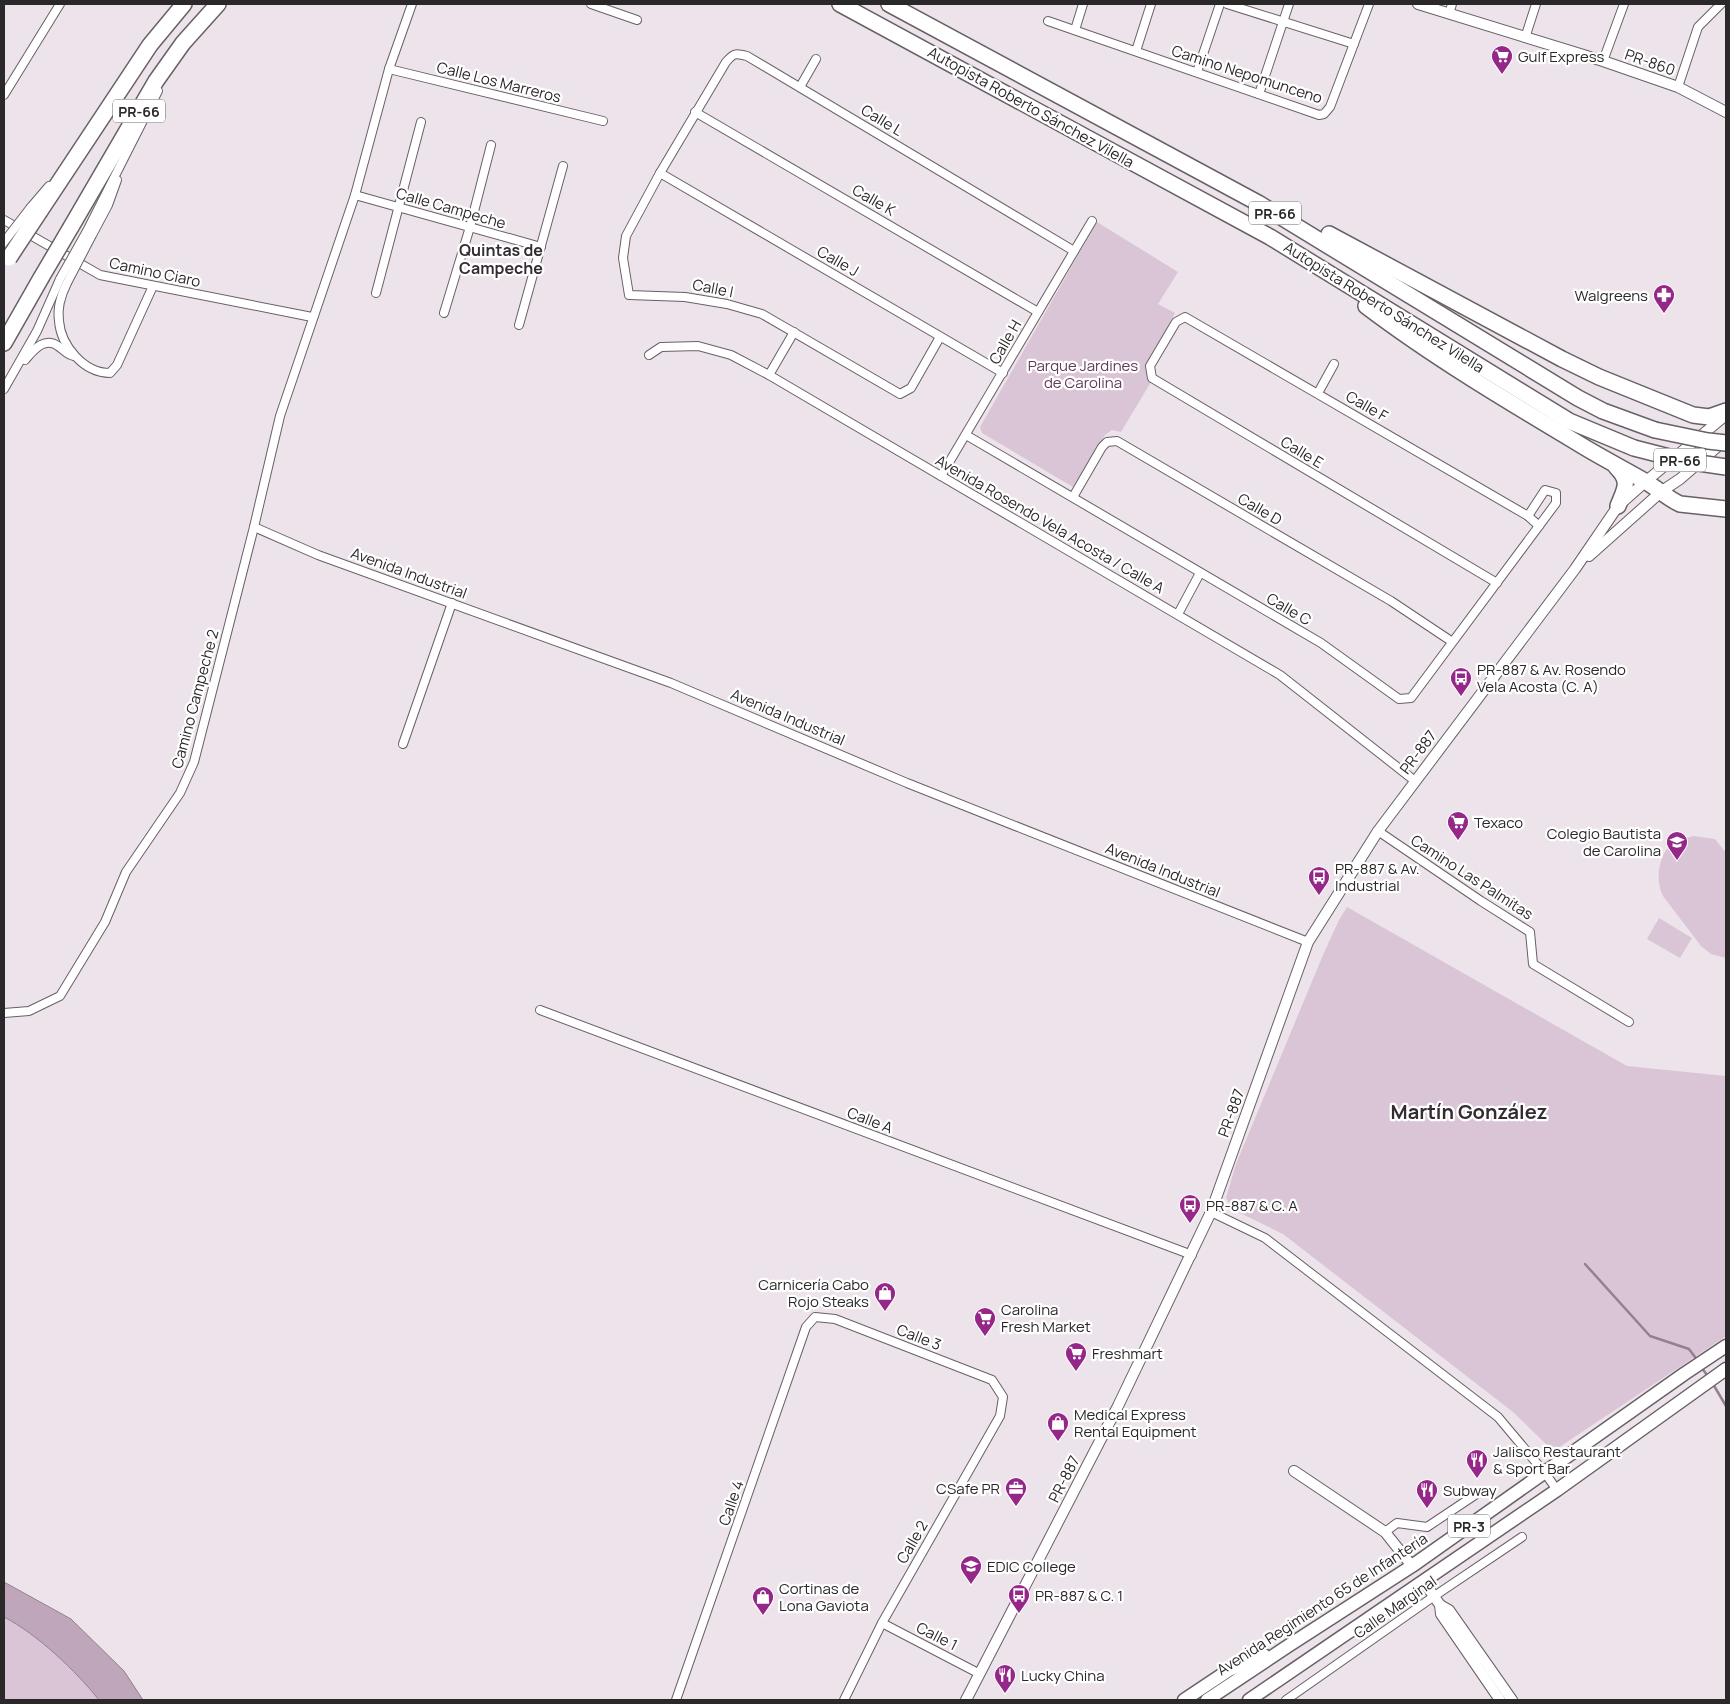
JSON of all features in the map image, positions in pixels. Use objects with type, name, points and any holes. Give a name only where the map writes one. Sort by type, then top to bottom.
[{"type":"highway","name":"PR-66","points":[[6,262],[35,209],[76,157],[150,45],[184,4]]},
{"type":"highway","name":"PR-66","points":[[4,342],[156,81],[183,43],[218,4]]},
{"type":"highway","name":"Autopista Roberto Sánchez Vilella","points":[[840,4],[1238,219],[1299,254],[1548,409],[1596,433],[1634,448],[1685,461],[1726,467]]},
{"type":"highway","name":"Autopista Roberto Sánchez Vilella","points":[[889,4],[1194,168],[1297,226],[1578,398],[1620,418],[1655,430],[1708,441],[1726,441]]},
{"type":"highway","points":[[1194,168],[1230,180],[1562,359],[1599,377],[1693,415],[1709,417],[1726,413]]},
{"type":"highway","points":[[1299,254],[1411,339],[1466,376],[1613,465],[1662,491],[1680,504],[1726,509]]},
{"type":"highway","points":[[1613,465],[1624,475],[1626,480],[1618,506]]},
{"type":"main road","name":"Avenida Regimiento 65 de Infantería","points":[[1207,1700],[1412,1566],[1726,1346]]},
{"type":"main road","name":"PR-3","points":[[1249,1700],[1557,1490],[1726,1369]]},
{"type":"main road","points":[[1184,1700],[1229,1670],[1288,1646]]},
{"type":"street","points":[[4,95],[60,4]]},
{"type":"street","name":"Camino Campeche 2","points":[[4,1013],[29,1011],[60,996],[106,922],[126,872],[180,794],[194,762],[254,527],[280,416],[312,317],[355,195],[389,69],[412,4]]},
{"type":"street","points":[[591,4],[637,20]]},
{"type":"street","points":[[1075,30],[1083,4]]},
{"type":"street","points":[[1136,51],[1151,4]]},
{"type":"street","points":[[1197,72],[1220,4]]},
{"type":"street","points":[[1227,4],[1354,44]]},
{"type":"street","points":[[1259,94],[1289,4]]},
{"type":"street","name":"Camino Nepomunceno","points":[[1048,21],[1313,113],[1324,114],[1330,107],[1369,4]]},
{"type":"street","name":"PR-860","points":[[1418,4],[1451,9],[1525,38],[1603,61],[1678,87],[1726,112]]},
{"type":"street","points":[[1525,38],[1536,4]]},
{"type":"street","points":[[1603,61],[1624,4]]},
{"type":"street","points":[[1678,87],[1698,27],[1721,4]]},
{"type":"street","points":[[4,389],[89,233],[183,43]]},
{"type":"street","name":"Calle L","points":[[695,112],[726,62],[737,53],[746,56],[1074,251]]},
{"type":"street","points":[[800,87],[816,59]]},
{"type":"street","name":"Calle Los Marreros","points":[[389,69],[603,121]]},
{"type":"street","name":"Calle I","points":[[695,112],[626,236],[623,258],[629,295],[685,297],[727,304],[762,314],[900,394],[911,388],[940,337]]},
{"type":"street","name":"Calle K","points":[[695,112],[1038,312]]},
{"type":"street","points":[[376,293],[421,122]]},
{"type":"street","points":[[444,313],[470,228],[491,145]]},
{"type":"street","points":[[519,325],[562,166]]},
{"type":"street","name":"Calle J","points":[[660,173],[1003,373]]},
{"type":"street","name":"Calle Campeche","points":[[355,195],[541,247]]},
{"type":"street","points":[[4,242],[35,209]]},
{"type":"street","name":"Camino Ciaro","points":[[4,220],[100,274],[312,317]]},
{"type":"street","name":"Calle H","points":[[941,476],[1092,221]]},
{"type":"street","points":[[64,281],[59,306],[58,320],[60,331],[75,356],[94,369],[104,373],[110,373],[117,365],[153,286]]},
{"type":"street","name":"Calle F","points":[[1179,320],[1185,317],[1318,393],[1528,516],[1539,526]]},
{"type":"street","name":"Calle E","points":[[1179,320],[1150,366],[1152,378],[1496,583]]},
{"type":"street","points":[[769,375],[794,332]]},
{"type":"street","points":[[14,373],[35,348],[42,343],[56,344],[69,355],[75,356]]},
{"type":"street","name":"Avenida Rosendo Vela Acosta / Calle A","points":[[649,355],[661,347],[698,346],[731,356],[769,375],[1280,675],[1415,781]]},
{"type":"street","points":[[1318,393],[1334,364]]},
{"type":"street","name":"PR-887","points":[[966,1700],[1118,1406],[1212,1212],[1308,942],[1378,831],[1575,569],[1618,506],[1726,413]]},
{"type":"street","name":"Calle C","points":[[966,435],[1321,643],[1399,699],[1411,698],[1556,503],[1556,493],[1545,490],[1528,516]]},
{"type":"street","name":"Calle D","points":[[1073,498],[1102,447],[1107,442],[1117,441],[1390,601],[1452,641]]},
{"type":"street","name":"PR-887","points":[[1575,569],[1662,491],[1680,479],[1726,441]]},
{"type":"street","name":"Avenida Industrial","points":[[254,527],[318,555],[671,683],[907,783],[1308,942]]},
{"type":"street","points":[[1178,614],[1200,573]]},
{"type":"street","points":[[403,744],[452,603]]},
{"type":"street","name":"Camino Las Palmitas","points":[[1378,831],[1530,932],[1533,964],[1629,1022]]},
{"type":"street","name":"Calle A","points":[[540,1010],[1192,1255]]},
{"type":"street","points":[[1212,1212],[1265,1238],[1492,1413],[1545,1473],[1557,1490]]},
{"type":"street","name":"Calle 3","points":[[815,1317],[835,1319],[992,1380],[1003,1397]]},
{"type":"street","name":"Calle 4","points":[[676,1700],[806,1327],[815,1317]]},
{"type":"street","name":"Calle 2","points":[[844,1700],[882,1623],[1000,1416],[1003,1397]]},
{"type":"street","points":[[1294,1470],[1385,1532],[1412,1566]]},
{"type":"street","points":[[1385,1532],[1397,1523],[1427,1527],[1475,1495]]},
{"type":"street","name":"Calle Marginal","points":[[1286,1700],[1522,1537]]},
{"type":"street","points":[[1424,1582],[1440,1606],[1441,1614],[1459,1632],[1477,1658],[1512,1700]]},
{"type":"street","name":"Calle 1","points":[[882,1623],[980,1674]]},
{"type":"street","points":[[1477,1658],[1500,1700]]},
{"type":"green space","name":"Parque Jardines de Carolina","points":[[1097,222],[1178,272],[1158,304],[1175,313],[1147,366],[1148,377],[1151,382],[1121,432],[1112,430],[1105,435],[1073,487],[982,433],[980,427]]},
{"type":"green space","points":[[1693,836],[1715,839],[1726,853],[1726,958],[1711,954],[1701,946],[1663,896],[1659,882],[1661,860],[1664,853],[1674,842]]},
{"type":"green space","points":[[1347,907],[1627,1066],[1726,1076],[1726,1336],[1558,1448],[1547,1445],[1513,1412],[1283,1234],[1232,1209],[1226,1198],[1236,1164],[1323,955]]},
{"type":"green space","points":[[1659,918],[1692,938],[1680,958],[1647,939]]},
{"type":"green space","points":[[4,1617],[30,1633],[55,1654],[99,1700],[4,1700]]},
{"type":"shaded area","points":[[4,1582],[71,1619],[124,1671],[143,1700],[99,1700],[55,1654],[30,1633],[4,1617]]},
{"type":"waterway","points":[[1585,1264],[1650,1336],[1689,1349],[1698,1361]]},
{"type":"waterway","points":[[1702,1368],[1709,1378]]},
{"type":"waterway","points":[[1713,1384],[1726,1406]]},
{"type":"place","name":"Gulf Express","points":[[1502,75]]},
{"type":"place","name":"Walgreens","points":[[1664,314]]},
{"type":"place","name":"PR-887 & Av. Rosendo Vela Acosta (C. A)","points":[[1461,697]]},
{"type":"place","name":"Texaco","points":[[1458,841]]},
{"type":"place","name":"Colegio Bautista de Carolina","points":[[1677,861]]},
{"type":"place","name":"PR-887 & Av. Industrial","points":[[1319,896]]},
{"type":"place","name":"PR-887 & C. A","points":[[1190,1224]]},
{"type":"place","name":"Carnicería Cabo Rojo Steaks","points":[[885,1312]]},
{"type":"place","name":"Carolina Fresh Market","points":[[985,1337]]},
{"type":"place","name":"Freshmart","points":[[1076,1372]]},
{"type":"place","name":"Medical Express Rental Equipment","points":[[1058,1442]]},
{"type":"place","name":"Jalisco Restaurant & Sport Bar","points":[[1477,1479]]},
{"type":"place","name":"CSafe PR","points":[[1016,1507]]},
{"type":"place","name":"Subway","points":[[1427,1509]]},
{"type":"place","name":"EDIC College","points":[[971,1585]]},
{"type":"place","name":"PR-887 & C. 1","points":[[1019,1614]]},
{"type":"place","name":"Cortinas de Lona Gaviota","points":[[763,1616]]},
{"type":"place","name":"Lucky China","points":[[1005,1694]]},
{"type":"district","name":"Quintas de Campeche","points":[[501,259]]},
{"type":"district","name":"Martín González","points":[[1469,1111]]}]
